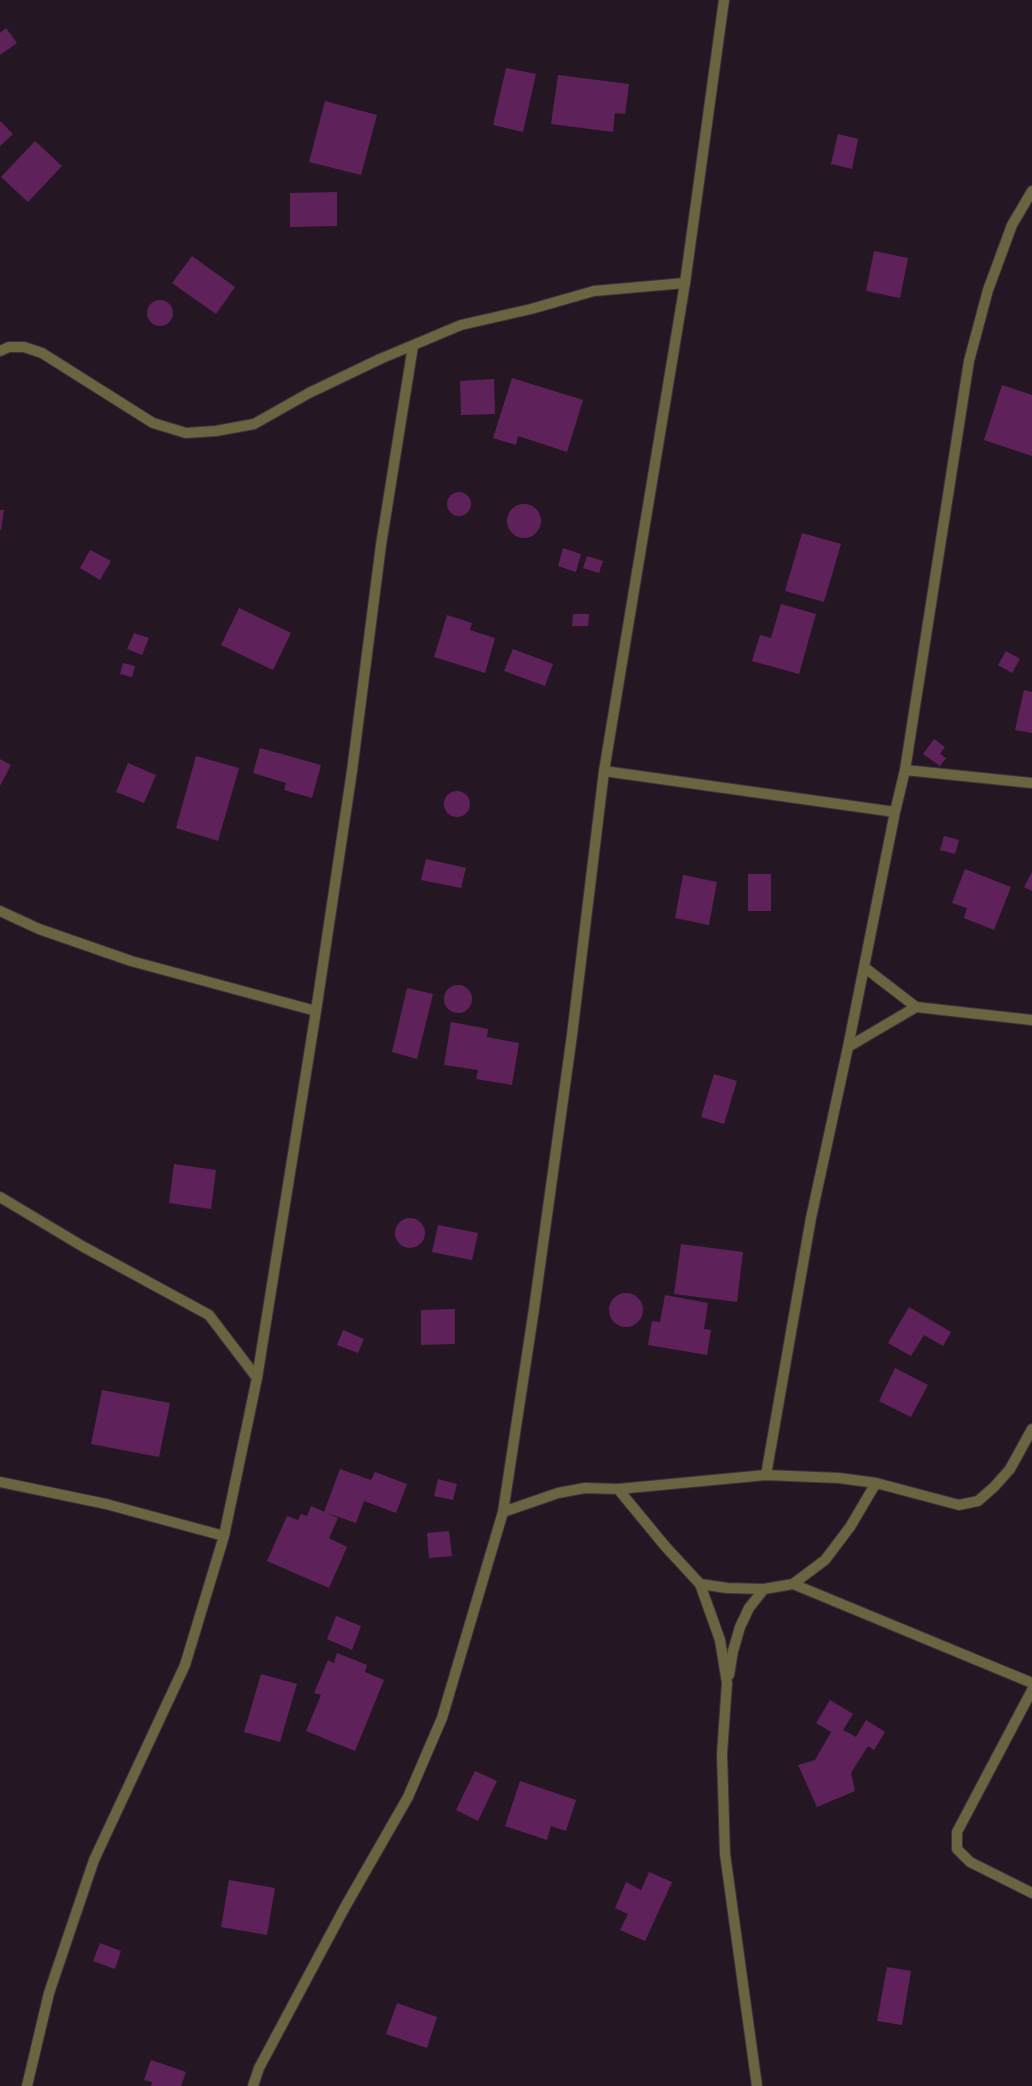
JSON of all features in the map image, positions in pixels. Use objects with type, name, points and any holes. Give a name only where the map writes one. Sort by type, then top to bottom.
[{"type":"street","points":[[253,2086],[259,2068],[340,1916],[412,1788],[442,1718],[503,1512],[534,1309],[572,1036],[604,771],[686,283],[724,0]]},
{"type":"street","points":[[766,1475],[811,1218],[904,770],[969,360],[988,290],[1012,225],[1032,191]]},
{"type":"street","points":[[0,351],[9,347],[24,346],[42,353],[153,423],[186,433],[216,431],[254,424],[309,393],[380,359],[461,325],[531,309],[594,291],[686,283]]},
{"type":"street","points":[[27,2086],[49,1992],[94,1860],[185,1666],[224,1536],[258,1378],[316,1011],[352,771],[381,545],[413,346]]},
{"type":"street","points":[[904,770],[1032,783]]},
{"type":"street","points":[[604,771],[895,812]]},
{"type":"street","points":[[0,911],[39,928],[131,961],[316,1011]]},
{"type":"street","points":[[864,967],[916,1007],[1032,1020]]},
{"type":"street","points":[[848,1047],[916,1007]]},
{"type":"street","points":[[0,1197],[82,1246],[209,1315],[258,1378]]},
{"type":"street","points":[[503,1512],[558,1493],[585,1488],[618,1489],[766,1475],[839,1478],[876,1483],[958,1505],[978,1501],[994,1487],[1010,1469],[1032,1429]]},
{"type":"street","points":[[0,1482],[106,1504],[224,1536]]},
{"type":"street","points":[[700,1584],[764,1590],[793,1584],[825,1560],[850,1527],[876,1483]]},
{"type":"street","points":[[618,1489],[665,1546],[700,1584],[720,1640],[727,1683]]},
{"type":"street","points":[[793,1584],[1032,1683]]},
{"type":"street","points":[[757,2086],[725,1854],[722,1754],[727,1683],[733,1651],[740,1627],[749,1608],[764,1590]]},
{"type":"street","points":[[1032,1690],[957,1832],[956,1850],[970,1862],[1032,1893]]},
{"type":"building","points":[[6,28],[17,43],[0,55],[0,33]]},
{"type":"building","points":[[506,68],[536,74],[523,132],[493,125]]},
{"type":"building","points":[[558,75],[629,84],[625,114],[615,113],[613,132],[551,124]]},
{"type":"building","points":[[325,101],[377,115],[361,175],[309,162]]},
{"type":"building","points":[[0,121],[13,134],[0,146]]},
{"type":"building","points":[[838,134],[858,139],[852,169],[831,164]]},
{"type":"building","points":[[35,141],[62,166],[28,202],[1,177]]},
{"type":"building","points":[[337,192],[337,226],[290,227],[290,193]]},
{"type":"building","points":[[874,251],[908,258],[900,298],[866,291]]},
{"type":"building","points":[[192,256],[235,287],[216,314],[172,283]]},
{"type":"building","points":[[160,300],[170,303],[173,313],[170,323],[160,326],[150,323],[147,313],[150,303]]},
{"type":"building","points":[[512,378],[583,400],[567,452],[518,436],[516,445],[493,438]]},
{"type":"building","points":[[494,379],[495,414],[461,415],[460,381]]},
{"type":"building","points":[[1002,385],[1032,395],[1032,456],[984,440]]},
{"type":"building","points":[[459,492],[468,495],[471,504],[468,513],[459,516],[450,513],[447,504],[450,495]]},
{"type":"building","points":[[524,504],[531,505],[536,509],[540,514],[540,528],[536,533],[531,537],[524,538],[517,537],[512,533],[508,528],[507,521],[508,514],[512,509],[517,505]]},
{"type":"building","points":[[0,510],[4,510],[1,530],[0,530]]},
{"type":"building","points":[[802,533],[841,544],[824,602],[785,591]]},
{"type":"building","points":[[563,548],[581,554],[576,572],[558,566]]},
{"type":"building","points":[[90,550],[111,561],[100,580],[80,568]]},
{"type":"building","points":[[587,556],[603,561],[599,573],[583,568]]},
{"type":"building","points":[[781,604],[816,614],[799,674],[752,661],[760,635],[771,638]]},
{"type":"building","points":[[239,608],[291,633],[273,670],[221,645]]},
{"type":"building","points":[[573,614],[589,614],[588,626],[572,626]]},
{"type":"building","points":[[447,615],[472,623],[470,630],[495,638],[485,673],[434,657]]},
{"type":"building","points":[[134,633],[149,638],[142,655],[127,649]]},
{"type":"building","points":[[513,649],[553,664],[545,686],[504,671]]},
{"type":"building","points":[[1006,651],[1020,659],[1012,673],[998,665]]},
{"type":"building","points":[[123,663],[135,666],[132,677],[120,674]]},
{"type":"building","points":[[1024,690],[1032,692],[1032,733],[1015,730]]},
{"type":"building","points":[[934,739],[945,747],[940,754],[946,758],[940,766],[923,754]]},
{"type":"building","points":[[260,748],[321,765],[312,798],[284,790],[286,783],[253,773]]},
{"type":"building","points":[[196,756],[239,768],[218,841],[176,828]]},
{"type":"building","points":[[0,759],[11,765],[0,786]]},
{"type":"building","points":[[128,763],[156,775],[144,803],[116,792]]},
{"type":"building","points":[[457,791],[466,795],[470,804],[466,813],[457,817],[448,813],[444,804],[448,795]]},
{"type":"building","points":[[944,836],[959,840],[955,854],[940,850]]},
{"type":"building","points":[[426,859],[466,868],[461,888],[421,880]]},
{"type":"building","points":[[965,869],[1011,887],[994,930],[964,918],[967,908],[952,903]]},
{"type":"building","points":[[1032,872],[1032,891],[1024,887]]},
{"type":"building","points":[[748,874],[771,874],[771,911],[748,911]]},
{"type":"building","points":[[683,875],[717,882],[709,925],[675,918]]},
{"type":"building","points":[[458,985],[468,989],[472,999],[468,1009],[458,1013],[448,1009],[444,999],[448,989]]},
{"type":"building","points":[[407,988],[433,994],[417,1059],[392,1052]]},
{"type":"building","points":[[451,1022],[488,1029],[487,1037],[519,1043],[512,1085],[476,1079],[478,1070],[444,1065]]},
{"type":"building","points":[[714,1074],[737,1081],[724,1124],[701,1117]]},
{"type":"building","points":[[174,1164],[216,1170],[211,1209],[169,1203]]},
{"type":"building","points":[[410,1218],[421,1222],[425,1233],[421,1244],[410,1248],[399,1244],[395,1233],[399,1222]]},
{"type":"building","points":[[438,1225],[478,1233],[472,1260],[432,1252]]},
{"type":"building","points":[[681,1244],[743,1252],[737,1302],[674,1294]]},
{"type":"building","points":[[626,1293],[638,1298],[643,1310],[638,1322],[626,1327],[614,1322],[609,1310],[614,1298]]},
{"type":"building","points":[[665,1295],[708,1303],[704,1329],[711,1330],[707,1355],[648,1345],[652,1321],[660,1322]]},
{"type":"building","points":[[909,1307],[951,1332],[943,1346],[924,1335],[911,1356],[888,1343]]},
{"type":"building","points":[[455,1309],[455,1344],[421,1345],[421,1310]]},
{"type":"building","points":[[343,1330],[364,1339],[358,1353],[337,1345]]},
{"type":"building","points":[[895,1368],[928,1385],[911,1417],[879,1401]]},
{"type":"building","points":[[102,1390],[170,1403],[159,1457],[91,1444]]},
{"type":"building","points":[[340,1469],[371,1480],[375,1472],[407,1484],[396,1513],[364,1501],[356,1523],[324,1512]]},
{"type":"building","points":[[438,1479],[457,1484],[453,1500],[434,1496]]},
{"type":"building","points":[[311,1506],[338,1518],[329,1538],[347,1547],[329,1588],[267,1561],[287,1516],[298,1520],[301,1514],[307,1516]]},
{"type":"building","points":[[449,1531],[452,1556],[429,1558],[427,1533]]},
{"type":"building","points":[[336,1616],[361,1626],[352,1650],[327,1639]]},
{"type":"building","points":[[337,1653],[367,1665],[365,1672],[384,1680],[355,1751],[306,1731],[321,1695],[314,1693],[328,1660],[334,1663]]},
{"type":"building","points":[[261,1674],[297,1684],[280,1742],[244,1732]]},
{"type":"building","points":[[830,1700],[853,1714],[843,1730],[856,1737],[866,1720],[885,1732],[874,1750],[868,1746],[851,1773],[855,1791],[817,1807],[798,1765],[815,1760],[831,1732],[816,1723]]},
{"type":"building","points":[[475,1771],[497,1781],[478,1821],[456,1810]]},
{"type":"building","points":[[520,1781],[576,1800],[566,1831],[551,1826],[547,1840],[505,1826]]},
{"type":"building","points":[[649,1872],[672,1882],[645,1941],[620,1930],[628,1914],[615,1908],[626,1882],[641,1890]]},
{"type":"building","points":[[229,1880],[275,1888],[267,1935],[221,1927]]},
{"type":"building","points":[[100,1943],[121,1951],[115,1969],[93,1961]]},
{"type":"building","points":[[887,1967],[911,1971],[902,2025],[877,2021]]},
{"type":"building","points":[[397,2003],[437,2017],[427,2048],[386,2034]]},
{"type":"building","points":[[151,2060],[186,2072],[181,2086],[151,2086],[152,2082],[144,2080]]}]
